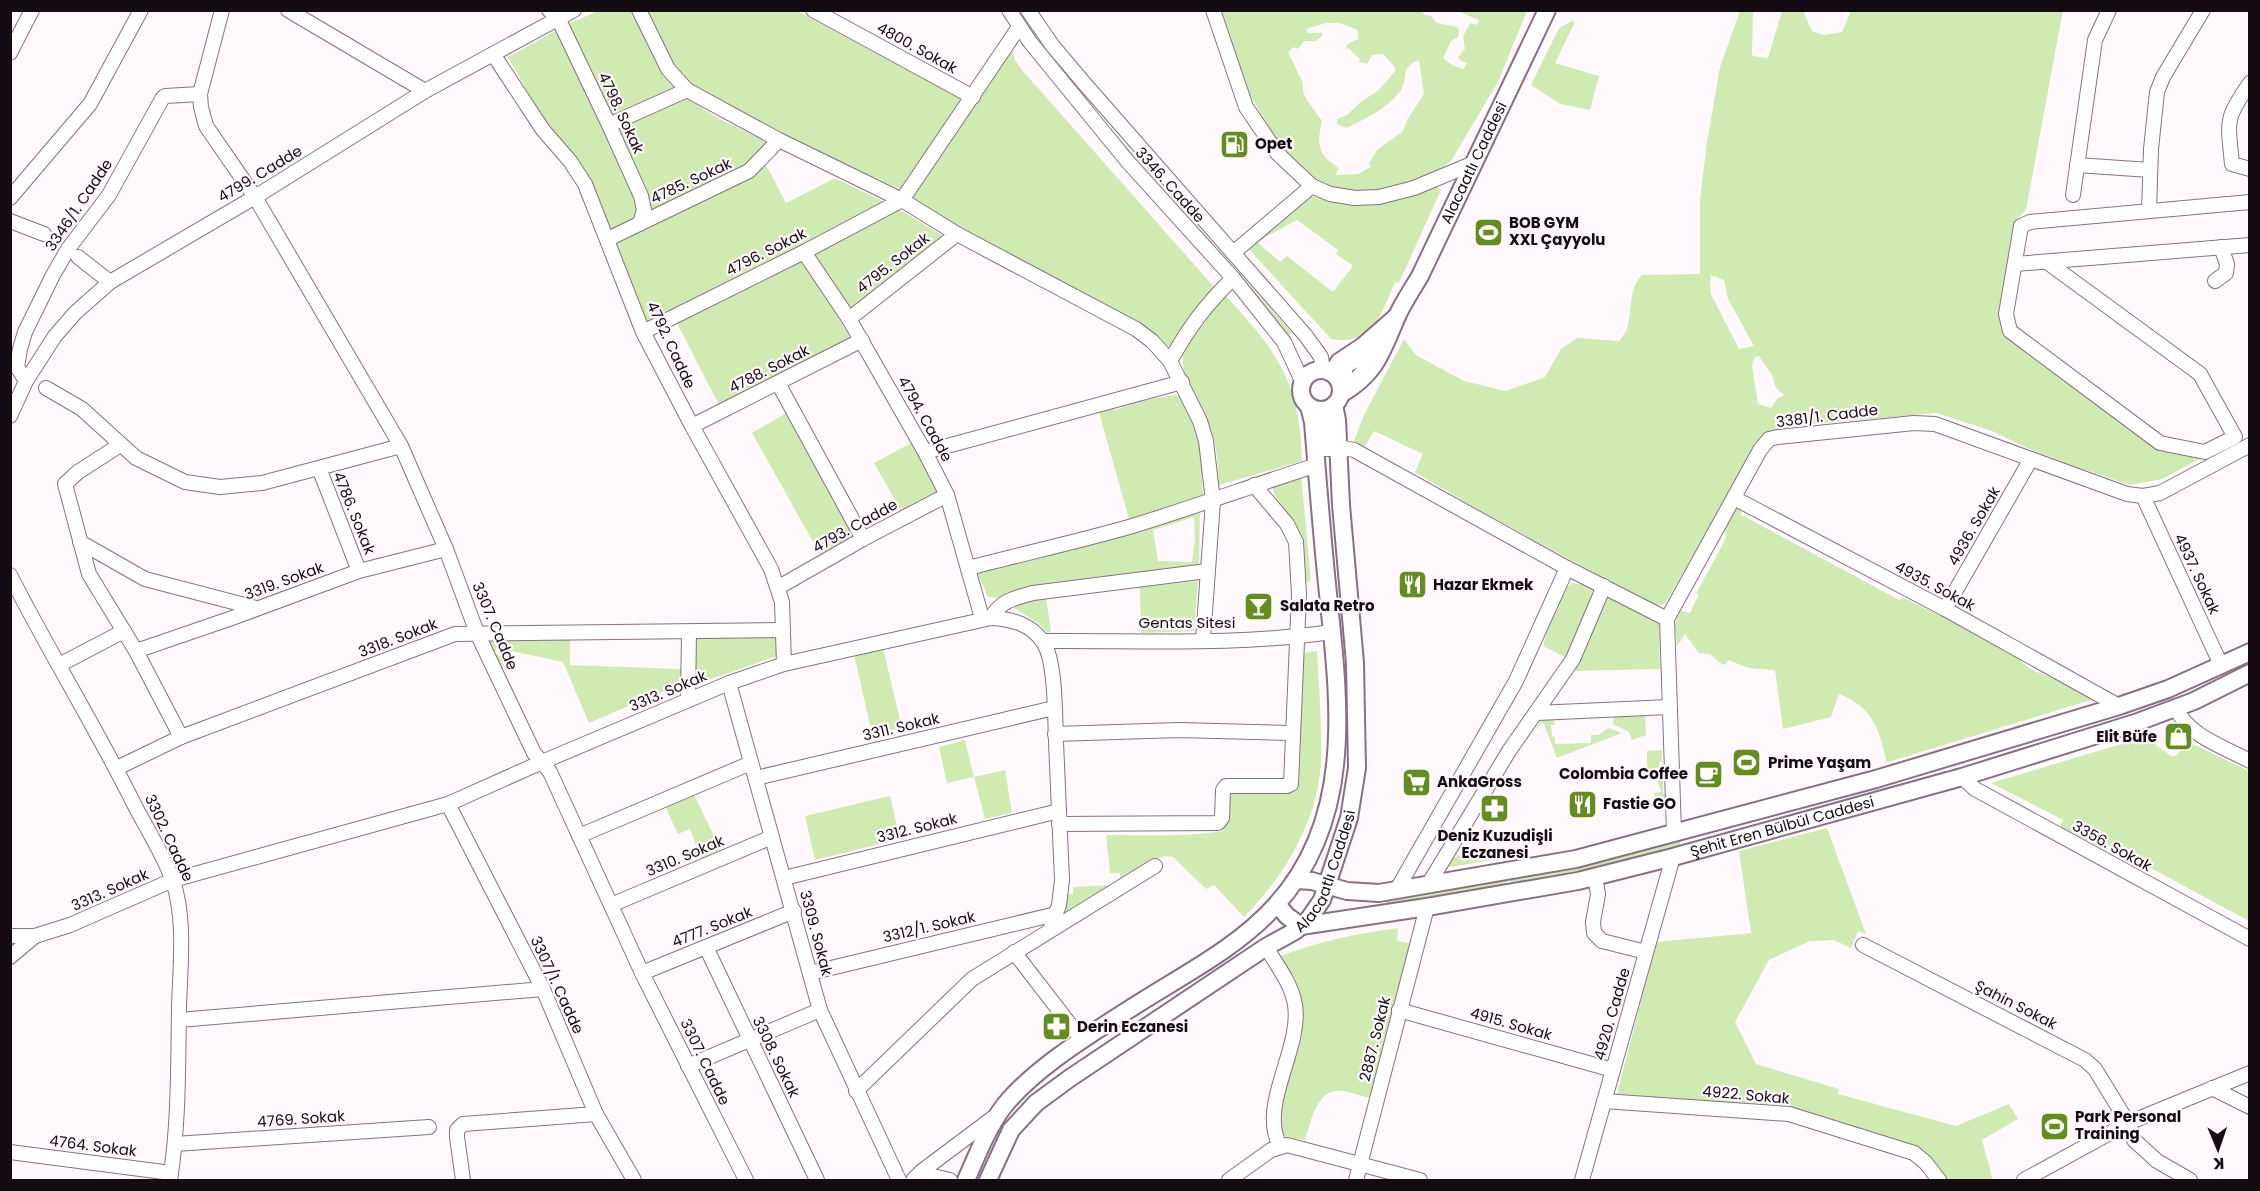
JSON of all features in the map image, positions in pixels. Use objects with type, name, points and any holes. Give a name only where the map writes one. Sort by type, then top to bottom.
[{"type":"main road","name":"Alacaatlı Caddesi","points":[[988,1180],[1011,1130],[1036,1103],[1266,947],[1301,926],[1317,910],[1327,887],[1349,818],[1359,751],[1355,663],[1341,505],[1338,447],[1339,400],[1368,374],[1388,342],[1399,313],[1420,276],[1547,10]]},
{"type":"main road","name":"Alacaatlı Caddesi","points":[[1324,369],[1339,362],[1370,340],[1399,313]]},
{"type":"main road","points":[[1324,369],[1340,384],[1339,400],[1322,410],[1310,406],[1302,397],[1303,383],[1312,372],[1324,369]]},
{"type":"main road","name":"Alacaatlı Caddesi","points":[[966,1180],[998,1114],[1026,1083],[1082,1040],[1220,952],[1251,929],[1277,904],[1296,880],[1327,812],[1336,769],[1336,723],[1331,632],[1310,406]]},
{"type":"main road","name":"Şehit Eren Bülbül Caddesi","points":[[1296,880],[1364,892],[1396,891],[1576,859],[1946,759],[2120,706],[2169,689],[2250,651]]},
{"type":"main road","name":"Şehit Eren Bülbül Caddesi","points":[[1301,926],[1427,907],[1595,877],[1809,820],[1962,777],[2135,723],[2176,708],[2250,673]]},
{"type":"main road","points":[[2169,689],[2176,708]]},
{"type":"main road","points":[[1803,799],[1809,820]]},
{"type":"main road","points":[[1277,904],[1287,916],[1301,926]]},
{"type":"street","points":[[10,53],[32,10]]},
{"type":"street","points":[[10,198],[90,104],[141,10]]},
{"type":"street","points":[[200,94],[222,10]]},
{"type":"street","points":[[288,10],[425,91]]},
{"type":"street","name":"4799. Cadde","points":[[10,416],[26,381],[68,320],[110,282],[255,197],[425,91],[493,54],[553,14],[574,10]]},
{"type":"street","points":[[639,10],[668,69],[687,90],[779,140],[902,200],[957,234],[1136,329],[1152,341],[1170,361],[1200,421],[1206,441],[1213,501],[1203,640]]},
{"type":"street","name":"4800. Sokak","points":[[813,10],[973,97]]},
{"type":"street","name":"3346. Cadde","points":[[1009,10],[1020,27],[1128,162],[1233,278],[1284,342],[1303,383]]},
{"type":"street","name":"3346. Cadde","points":[[1028,10],[1052,45],[1084,83],[1310,340],[1321,357],[1324,369]]},
{"type":"street","points":[[1214,10],[1246,107],[1278,154],[1312,186],[1330,194],[1355,198],[1379,197],[1414,188],[1474,163]]},
{"type":"street","points":[[2073,195],[2095,40],[2109,10]]},
{"type":"street","points":[[2149,211],[2151,150],[2157,92],[2163,77],[2202,10]]},
{"type":"street","name":"4798. Sokak","points":[[553,14],[609,125],[644,204],[640,223]]},
{"type":"street","points":[[902,200],[1020,27]]},
{"type":"street","name":"4792. Cadde","points":[[493,54],[543,130],[582,178],[644,332],[692,426],[771,569],[779,587],[782,602],[784,664]]},
{"type":"street","points":[[2250,83],[2233,108],[2229,125],[2232,164],[2250,169]]},
{"type":"street","points":[[609,125],[687,90]]},
{"type":"street","name":"3307. Cadde","points":[[200,94],[206,126],[255,197],[401,446],[446,549],[477,633],[534,753],[550,772],[642,973],[746,1180]]},
{"type":"street","name":"3346/1. Cadde","points":[[26,381],[17,367],[20,348],[38,303],[68,249],[109,195],[162,99],[165,96],[200,94]]},
{"type":"street","name":"4785. Sokak","points":[[608,239],[749,171],[779,140]]},
{"type":"street","points":[[2077,165],[2151,170]]},
{"type":"street","points":[[1233,253],[1312,186]]},
{"type":"street","name":"4796. Sokak","points":[[644,332],[902,200]]},
{"type":"street","points":[[2047,262],[2200,374],[2235,436],[2205,452],[2160,443],[2010,331],[2006,314],[2021,226],[2030,222],[2250,202]]},
{"type":"street","points":[[10,221],[44,234]]},
{"type":"street","name":"4795. Sokak","points":[[849,319],[957,234]]},
{"type":"street","points":[[2015,264],[2250,244]]},
{"type":"street","points":[[2215,281],[2226,273],[2226,255],[2221,247]]},
{"type":"street","name":"4794. Cadde","points":[[804,252],[862,340],[947,495],[968,568],[987,618]]},
{"type":"street","points":[[78,257],[110,282]]},
{"type":"street","points":[[1170,361],[1206,304],[1233,278]]},
{"type":"street","name":"4788. Sokak","points":[[692,426],[862,340]]},
{"type":"street","points":[[778,382],[863,539]]},
{"type":"street","points":[[925,452],[1182,382]]},
{"type":"street","points":[[46,388],[82,410],[136,458],[185,482],[220,487],[262,483],[401,446]]},
{"type":"street","name":"3381/1. Cadde","points":[[1667,619],[1764,444],[1769,439],[1928,423],[1947,427],[2127,494],[2143,496]]},
{"type":"street","points":[[120,445],[78,472],[65,484],[89,574],[136,651],[182,737]]},
{"type":"street","points":[[2143,496],[2166,490],[2250,445]]},
{"type":"street","points":[[1338,447],[1354,450],[1667,619],[1674,833]]},
{"type":"street","name":"4936. Sokak","points":[[1945,609],[2031,459]]},
{"type":"street","points":[[968,568],[1127,528],[1317,465]]},
{"type":"street","name":"4786. Sokak","points":[[319,468],[359,571]]},
{"type":"street","points":[[1055,734],[1179,730],[1292,733],[1299,594],[1296,542],[1287,524],[1254,485]]},
{"type":"street","name":"4793. Cadde","points":[[779,587],[947,495]]},
{"type":"street","name":"4937. Sokak","points":[[2143,496],[2221,665]]},
{"type":"street","name":"4935. Sokak","points":[[1734,498],[1945,609],[2120,706]]},
{"type":"street","points":[[80,542],[145,579],[256,608]]},
{"type":"street","name":"3319. Sokak","points":[[136,651],[359,571],[446,549]]},
{"type":"street","points":[[1396,891],[1516,681],[1567,567]]},
{"type":"street","points":[[987,618],[1001,604],[1033,593],[1207,571]]},
{"type":"street","name":"3302. Cadde","points":[[10,575],[117,768],[173,880],[179,902],[181,925],[179,1020],[175,1144],[171,1177]]},
{"type":"street","points":[[1428,885],[1509,750],[1573,659],[1604,586]]},
{"type":"street","name":"3313. Sokak","points":[[35,936],[70,925],[173,880],[448,804],[688,700],[784,664],[987,618],[1010,619],[1027,627],[1043,641]]},
{"type":"street","name":"3318. Sokak","points":[[117,768],[182,737],[455,634],[783,630]]},
{"type":"street","points":[[59,665],[124,631]]},
{"type":"street","points":[[688,700],[689,632]]},
{"type":"street","name":"Gentas Sitesi","points":[[1043,641],[1203,640],[1296,637],[1331,632]]},
{"type":"street","points":[[1043,641],[1047,649],[1053,685],[1062,880],[1056,914],[1050,930]]},
{"type":"street","name":"3309. Sokak","points":[[729,683],[820,1011],[899,1180]]},
{"type":"street","points":[[1536,713],[1669,707]]},
{"type":"street","name":"3311. Sokak","points":[[756,778],[1054,708]]},
{"type":"street","points":[[2176,708],[2181,718],[2192,729],[2250,761]]},
{"type":"street","name":"3312. Sokak","points":[[784,878],[1059,817],[1220,822],[1223,790],[1226,786],[1288,786],[1291,784],[1292,733]]},
{"type":"street","points":[[579,836],[751,763]]},
{"type":"street","name":"3356. Sokak","points":[[1962,777],[1975,789],[2250,939]]},
{"type":"street","name":"3307/1. Cadde","points":[[448,804],[543,989],[596,1114],[634,1180]]},
{"type":"street","name":"3310. Sokak","points":[[611,905],[772,837]]},
{"type":"street","name":"4920. Cadde","points":[[1582,1180],[1673,856]]},
{"type":"street","points":[[856,1091],[972,979],[1155,866]]},
{"type":"street","points":[[1595,877],[1598,894],[1593,922],[1594,933],[1602,941],[1646,952]]},
{"type":"street","name":"2887. Sokak","points":[[1356,1180],[1427,907]]},
{"type":"street","name":"4777. Sokak","points":[[642,973],[794,911]]},
{"type":"street","name":"3312/1. Sokak","points":[[810,973],[1056,914]]},
{"type":"street","points":[[10,936],[35,936]]},
{"type":"street","points":[[10,957],[35,936]]},
{"type":"street","name":"Şahin Sokak","points":[[1863,945],[2085,1060],[2095,1069],[2128,1124],[2134,1140],[2165,1166],[2190,1180]]},
{"type":"street","name":"3308. Sokak","points":[[706,947],[817,1180]]},
{"type":"street","points":[[1266,947],[1289,987],[1296,1006],[1292,1040],[1273,1118],[1274,1131],[1280,1146]]},
{"type":"street","points":[[1014,951],[1082,1040]]},
{"type":"street","points":[[179,1020],[543,989]]},
{"type":"street","name":"4915. Sokak","points":[[1399,1010],[1613,1070]]},
{"type":"street","points":[[688,1066],[820,1011]]},
{"type":"street","points":[[2024,1180],[2128,1124],[2250,1073]]},
{"type":"street","points":[[2212,1088],[2250,1107]]},
{"type":"street","name":"4922. Sokak","points":[[1604,1101],[1789,1114],[1914,1153],[1926,1163],[1939,1180]]},
{"type":"street","points":[[463,1180],[457,1137],[459,1127],[468,1122],[596,1114]]},
{"type":"street","points":[[913,1180],[998,1114]]},
{"type":"street","name":"4769. Sokak","points":[[175,1144],[429,1127]]},
{"type":"street","points":[[1229,1180],[1280,1146],[1294,1145],[1420,1180]]},
{"type":"street","name":"4764. Sokak","points":[[10,1152],[171,1177]]},
{"type":"street","points":[[913,1180],[933,1176],[950,1180]]},
{"type":"green space","points":[[2063,10],[2026,210],[2016,220],[2007,265],[2009,273],[2000,315],[2158,446],[2205,456],[2162,479],[2130,485],[2027,448],[1992,431],[1936,413],[1803,425],[1764,433],[1665,604],[1655,606],[1477,509],[1415,472],[1423,454],[1374,431],[1364,448],[1353,443],[1365,413],[1404,339],[1416,355],[1464,381],[1506,391],[1545,377],[1561,349],[1577,338],[1619,341],[1628,326],[1633,290],[1642,275],[1700,274],[1700,199],[1707,142],[1720,67],[1740,11],[1753,11],[1752,56],[1768,58],[1782,11],[1803,11],[1812,31],[1824,35],[1842,32],[1851,11]],"holes":[[[1710,275],[1724,280],[1728,299],[1754,346],[1739,349],[1711,294]],[[1759,356],[1772,375],[1776,388],[1784,395],[1777,399],[1771,408],[1758,404],[1752,365],[1754,358]]]},
{"type":"green space","points":[[598,11],[634,11],[680,91],[611,121],[566,25]]},
{"type":"green space","points":[[641,11],[797,11],[963,100],[908,183],[900,189],[802,145],[689,84],[675,70]]},
{"type":"green space","points":[[1217,11],[1422,11],[1424,15],[1431,16],[1437,23],[1457,27],[1458,37],[1451,41],[1443,58],[1463,69],[1467,63],[1458,57],[1465,49],[1463,37],[1470,23],[1477,25],[1479,20],[1460,12],[1446,11],[1527,11],[1498,82],[1451,161],[1418,181],[1385,190],[1352,194],[1325,187],[1311,177],[1279,145],[1249,93]],"holes":[[[1326,23],[1339,23],[1358,30],[1358,39],[1347,44],[1346,50],[1348,48],[1360,59],[1359,62],[1367,64],[1372,55],[1383,54],[1395,67],[1395,71],[1378,91],[1362,101],[1347,115],[1337,119],[1337,124],[1347,128],[1384,107],[1401,90],[1409,66],[1419,60],[1424,94],[1407,120],[1403,131],[1377,150],[1369,163],[1371,167],[1358,174],[1335,175],[1339,169],[1327,159],[1320,146],[1322,121],[1303,92],[1303,83],[1288,52],[1294,47],[1298,49],[1304,41],[1316,41],[1323,33],[1308,33],[1306,29]]]},
{"type":"green space","points":[[1572,21],[1575,22],[1555,63],[1599,76],[1590,110],[1560,104],[1531,85],[1559,28]]},
{"type":"green space","points":[[557,30],[641,202],[636,221],[608,234],[508,57]]},
{"type":"green space","points":[[1013,52],[1022,70],[1215,288],[1184,324],[1170,346],[1161,343],[1130,319],[910,200],[1001,62]]},
{"type":"green space","points":[[682,94],[714,116],[770,144],[748,167],[646,218],[616,128]]},
{"type":"green space","points":[[1104,121],[1292,333],[1288,336],[1102,125]]},
{"type":"green space","points":[[765,163],[786,203],[835,178],[887,203],[645,325],[611,240]]},
{"type":"green space","points":[[1436,186],[1441,190],[1399,283],[1395,282],[1380,316],[1366,333],[1345,340],[1331,339],[1247,247],[1305,198],[1318,196],[1327,199]],"holes":[[[1297,220],[1338,250],[1336,254],[1353,266],[1333,292],[1287,256],[1280,262],[1257,242]]]},
{"type":"green space","points":[[897,208],[943,236],[938,244],[849,310],[810,253]]},
{"type":"green space","points":[[804,259],[850,338],[720,407],[677,323]]},
{"type":"green space","points":[[1226,296],[1260,335],[1283,370],[1297,409],[1302,461],[1219,485],[1214,439],[1188,383],[1183,356],[1188,341],[1207,315]]},
{"type":"green space","points":[[1175,395],[1183,398],[1195,424],[1200,446],[1203,496],[1129,519],[1098,409],[1109,406],[1114,410],[1145,400]]},
{"type":"green space","points":[[788,412],[856,536],[821,556],[752,433]]},
{"type":"green space","points":[[915,441],[937,488],[936,494],[902,512],[874,463]]},
{"type":"green space","points":[[1301,474],[1311,581],[1305,582],[1302,542],[1295,524],[1275,496],[1272,482]]},
{"type":"green space","points":[[1732,506],[1742,511],[1740,514],[1899,600],[1904,598],[2014,652],[2028,667],[2092,695],[2091,700],[1885,763],[1877,728],[1867,712],[1839,694],[1831,717],[1783,729],[1775,670],[1749,668],[1728,660],[1726,665],[1720,663],[1710,654],[1699,653],[1685,634],[1677,646],[1675,624],[1680,610],[1690,613],[1699,594],[1696,594],[1726,538],[1725,524]]},
{"type":"green space","points":[[1200,513],[1199,565],[1047,583],[996,598],[988,597],[977,572]],"holes":[[[1194,517],[1195,539],[1192,562],[1158,561],[1153,530]]]},
{"type":"green space","points":[[1198,581],[1194,631],[1141,633],[1140,590],[1138,587]]},
{"type":"green space","points":[[1573,583],[1594,587],[1569,659],[1543,646],[1562,590]]},
{"type":"green space","points":[[1606,595],[1655,617],[1659,624],[1660,669],[1572,671],[1581,657]]},
{"type":"green space","points":[[1046,597],[1051,631],[1048,633],[1038,623],[1014,608],[1019,602]]},
{"type":"green space","points":[[769,634],[778,638],[777,656],[692,686],[695,637]]},
{"type":"green space","points":[[489,637],[570,638],[570,665],[681,669],[686,685],[682,693],[678,685],[589,723],[563,662],[497,648],[495,653],[504,659],[503,669],[486,643]]},
{"type":"green space","points":[[883,648],[902,728],[877,733],[878,741],[874,742],[854,655]]},
{"type":"green space","points":[[1317,651],[1321,734],[1318,784],[1306,826],[1296,847],[1259,901],[1244,917],[1214,885],[1206,889],[1173,857],[1163,856],[1120,880],[1120,873],[1110,873],[1106,835],[1179,835],[1222,831],[1225,826],[1228,788],[1296,790],[1300,660],[1303,653]]},
{"type":"green space","points":[[1645,714],[1646,735],[1632,740],[1629,732],[1613,724],[1614,715]]},
{"type":"green space","points":[[1543,718],[1554,718],[1555,725],[1551,725],[1555,744],[1591,743],[1591,735],[1598,735],[1609,728],[1622,733],[1557,758],[1544,724],[1536,728]]},
{"type":"green space","points":[[2145,737],[2171,756],[2176,756],[2187,741],[2249,771],[2249,921],[2108,845],[2105,850],[2060,827],[2063,820],[1991,783]]},
{"type":"green space","points":[[965,740],[974,777],[947,783],[939,747]]},
{"type":"green space","points":[[1662,750],[1662,762],[1659,762],[1659,768],[1663,768],[1663,793],[1666,794],[1667,803],[1657,805],[1654,793],[1661,792],[1654,770],[1647,772],[1647,751]]},
{"type":"green space","points":[[1005,770],[1012,813],[985,819],[974,777]]},
{"type":"green space","points":[[694,794],[721,851],[701,859],[690,829],[678,834],[665,806]]},
{"type":"green space","points":[[890,796],[900,839],[815,860],[805,816]]},
{"type":"green space","points":[[1827,828],[1866,934],[1858,931],[1851,948],[1834,940],[1810,941],[1769,960],[1735,1022],[1756,1064],[1839,1089],[1838,1094],[1956,1126],[2009,1104],[2018,1119],[1982,1140],[1993,1180],[1948,1180],[1917,1146],[1791,1108],[1633,1100],[1617,1094],[1656,942],[1751,933],[1739,851]]},
{"type":"green space","points":[[1680,841],[1680,845],[1573,873],[1511,884],[1510,880],[1573,869]]},
{"type":"green space","points":[[1478,852],[1482,859],[1504,854],[1505,858],[1444,868],[1450,858]]},
{"type":"green space","points":[[1507,880],[1508,885],[1386,906],[1385,901]]},
{"type":"green space","points":[[1111,885],[1111,889],[1064,915],[1065,894],[1073,894],[1073,887]]},
{"type":"green space","points":[[1398,928],[1397,941],[1410,943],[1370,1098],[1342,1091],[1326,1095],[1320,1100],[1312,1116],[1305,1140],[1286,1136],[1282,1133],[1280,1126],[1280,1114],[1286,1086],[1302,1036],[1302,1025],[1295,995],[1278,957],[1337,939]]},
{"type":"place","name":"Opet","points":[[1234,144]]},
{"type":"place","name":"BOB GYM XXL Çayyolu","points":[[1488,232]]},
{"type":"place","name":"Hazar Ekmek","points":[[1412,585]]},
{"type":"place","name":"Salata Retro","points":[[1259,606]]},
{"type":"place","name":"Elit Büfe","points":[[2178,737]]},
{"type":"place","name":"Prime Yaşam","points":[[1747,763]]},
{"type":"place","name":"Colombia Coffee","points":[[1709,774]]},
{"type":"place","name":"AnkaGross","points":[[1416,782]]},
{"type":"place","name":"Fastie GO","points":[[1582,804]]},
{"type":"place","name":"Deniz Kuzudişli Eczanesi","points":[[1495,809]]},
{"type":"place","name":"Derin Eczanesi","points":[[1056,1027]]},
{"type":"place","name":"Park Personal Training","points":[[2054,1126]]}]
